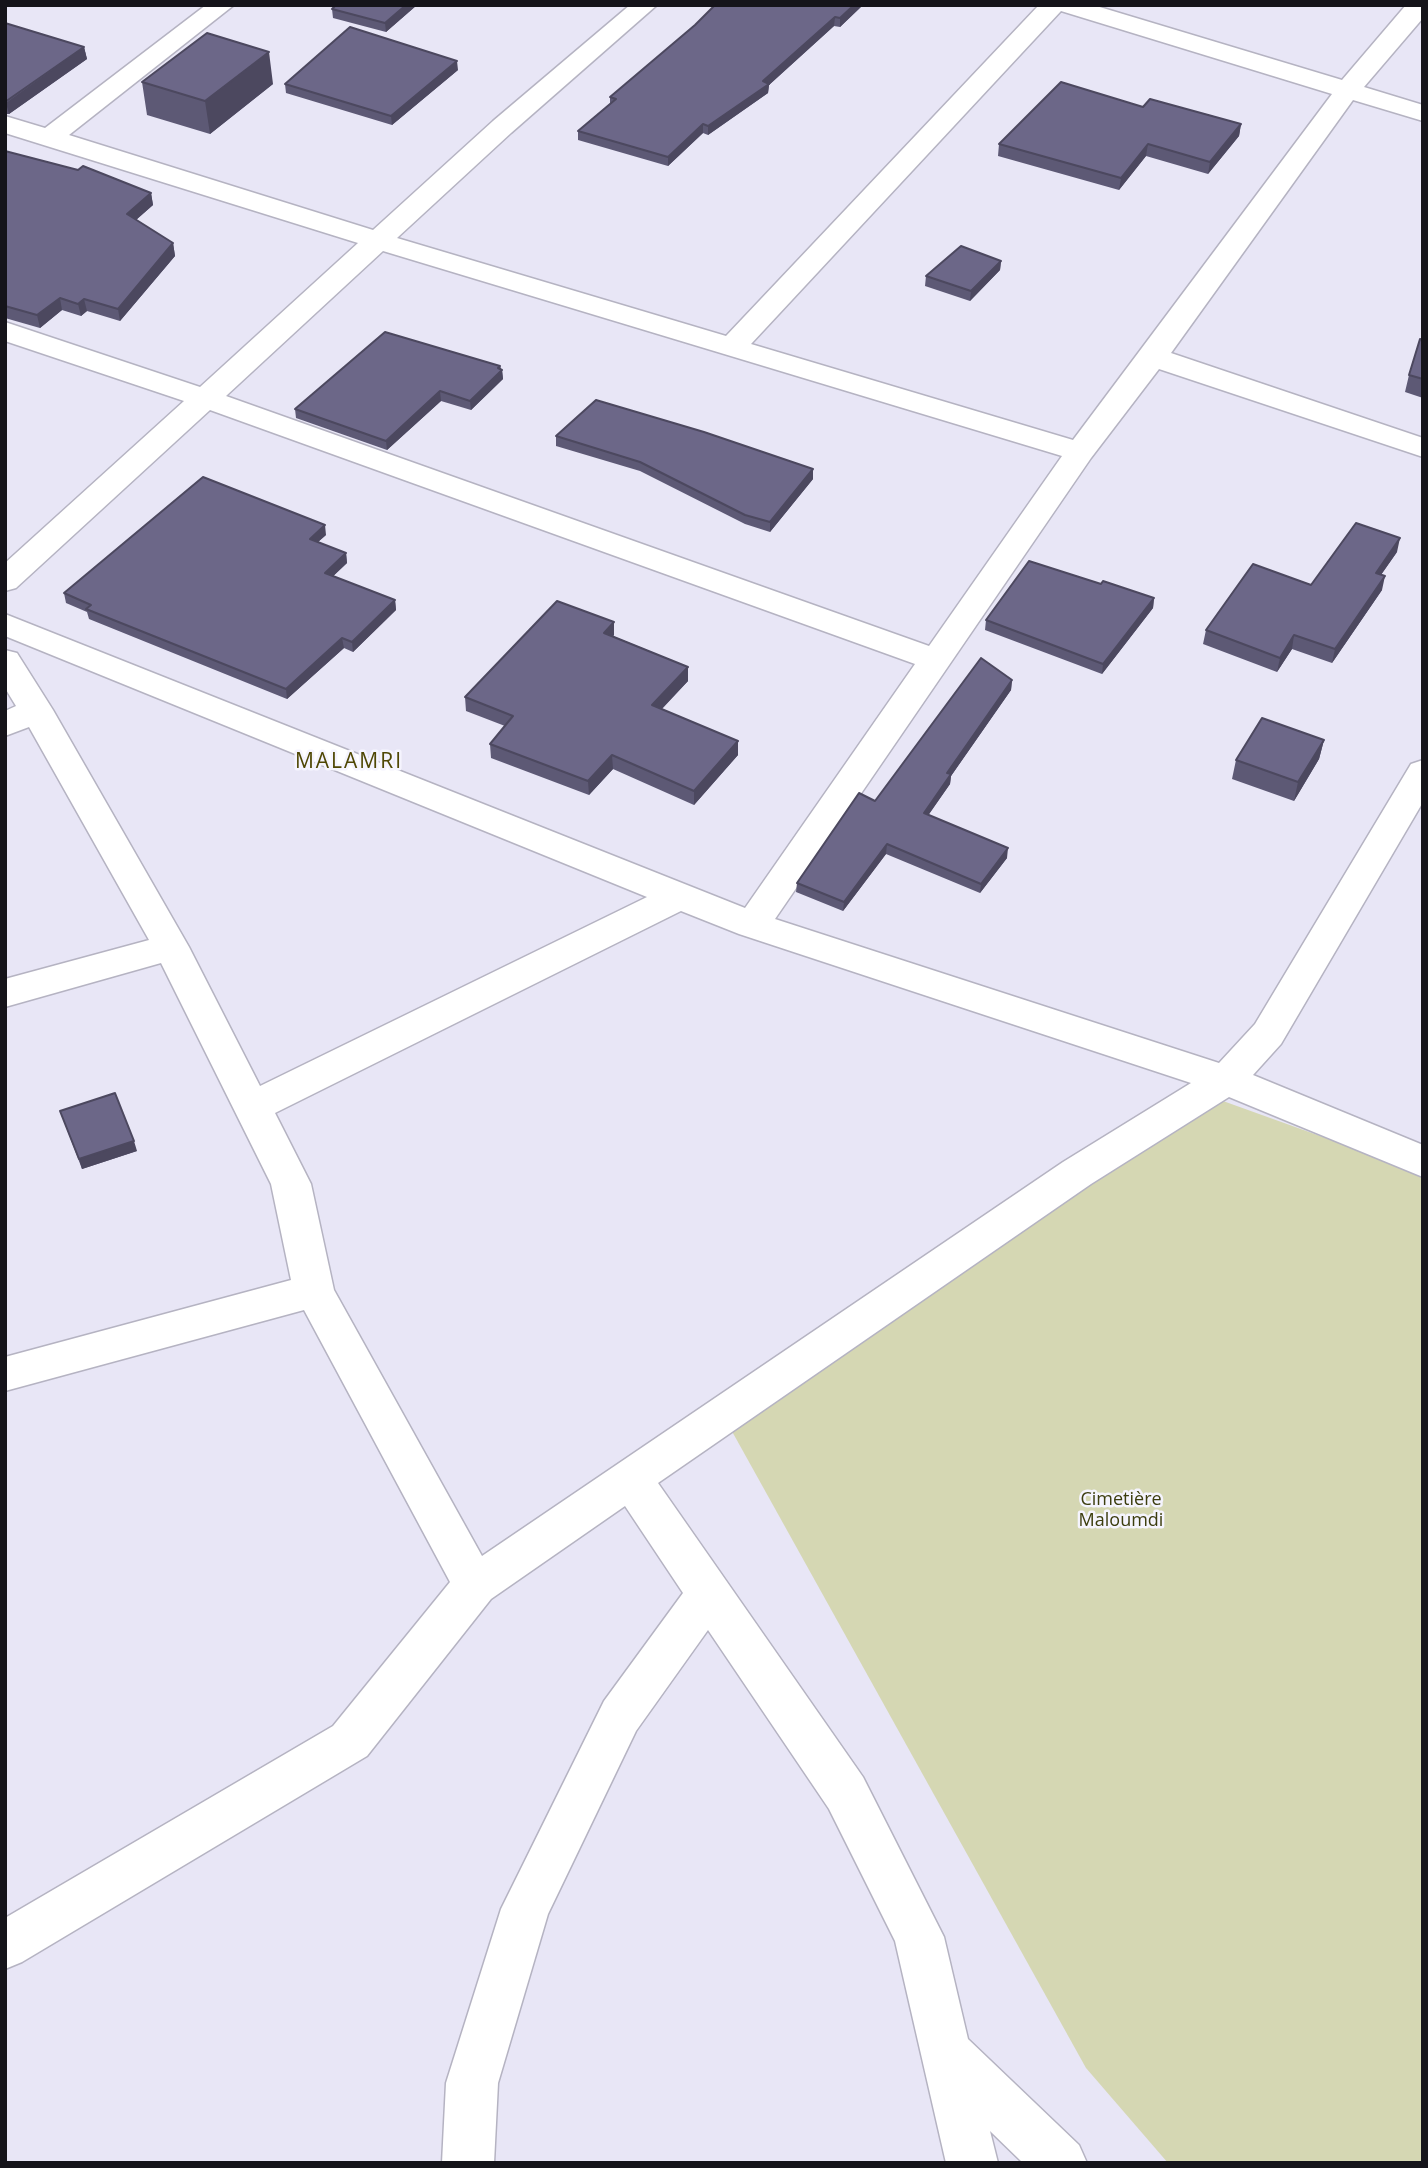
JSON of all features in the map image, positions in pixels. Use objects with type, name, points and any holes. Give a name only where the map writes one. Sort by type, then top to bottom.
[{"type":"street","points":[[49,138],[222,5]]},
{"type":"street","points":[[5,581],[376,240],[502,127],[645,5]]},
{"type":"street","points":[[732,347],[1053,5]]},
{"type":"street","points":[[1066,5],[1423,113]]},
{"type":"street","points":[[752,925],[1080,452],[1347,91],[1420,5]]},
{"type":"street","points":[[5,124],[376,240],[1080,452]]},
{"type":"street","points":[[5,331],[204,398],[936,660]]},
{"type":"street","points":[[1153,356],[1423,449]]},
{"type":"street","points":[[5,624],[752,925],[1226,1080],[1423,1162]]},
{"type":"street","points":[[5,661],[21,718],[171,947],[291,1184],[314,1291],[475,1585]]},
{"type":"street","points":[[5,1945],[350,1741],[475,1585],[1077,1172],[1226,1080],[1268,1034],[1423,772]]},
{"type":"street","points":[[252,1107],[680,896]]},
{"type":"street","points":[[5,993],[171,947]]},
{"type":"street","points":[[5,1374],[314,1291]]},
{"type":"street","points":[[630,1479],[846,1793],[919,1937],[972,2163]]},
{"type":"street","points":[[468,2163],[472,2083],[525,1909],[620,1716],[709,1593]]},
{"type":"street","points":[[947,2054],[1061,2163]]},
{"type":"green space","name":"Cimetière Maloumdi","points":[[1223,1101],[1423,1173],[1423,2163],[1168,2163],[1086,2068],[714,1399]]},
{"type":"building","points":[[336,5],[406,5],[385,23],[332,9]]},
{"type":"building","points":[[715,5],[854,5],[840,18],[835,17],[763,81],[769,84],[708,126],[703,124],[668,157],[578,131],[616,99],[610,97]]},
{"type":"building","points":[[5,23],[84,47],[5,102]]},
{"type":"building","points":[[350,27],[457,61],[391,116],[285,84]]},
{"type":"building","points":[[207,33],[269,52],[205,101],[142,82]]},
{"type":"building","points":[[1061,82],[1143,107],[1150,99],[1241,124],[1210,162],[1148,144],[1121,178],[999,144]]},
{"type":"building","points":[[5,151],[78,170],[83,166],[151,193],[127,214],[173,243],[118,309],[84,299],[78,304],[60,298],[37,315],[5,306]]},
{"type":"building","points":[[961,246],[1001,261],[971,291],[926,276]]},
{"type":"building","points":[[385,332],[500,366],[498,368],[502,370],[470,401],[440,391],[386,441],[295,409]]},
{"type":"building","points":[[1420,339],[1423,340],[1423,379],[1409,375]]},
{"type":"building","points":[[596,400],[704,432],[813,469],[770,522],[745,515],[640,462],[556,436]]},
{"type":"building","points":[[203,477],[325,525],[310,539],[346,553],[325,573],[395,600],[352,642],[342,638],[286,689],[86,609],[91,605],[64,593]]},
{"type":"building","points":[[1356,523],[1400,538],[1376,573],[1385,576],[1335,649],[1294,635],[1280,658],[1206,630],[1253,564],[1311,585]]},
{"type":"building","points":[[1029,561],[1154,598],[1103,664],[986,620]]},
{"type":"building","points":[[557,601],[614,622],[604,633],[688,667],[652,705],[738,741],[694,791],[612,755],[588,781],[490,744],[513,716],[465,697]]},
{"type":"building","points":[[981,658],[1012,680],[947,773],[951,774],[924,813],[1008,848],[981,884],[887,844],[844,902],[797,883],[859,793],[875,801]]},
{"type":"building","points":[[1262,718],[1324,740],[1298,782],[1236,760]]},
{"type":"building","points":[[115,1093],[134,1141],[79,1159],[60,1111]]},
{"type":"district","name":"MALAMRI","points":[[349,762]]}]
